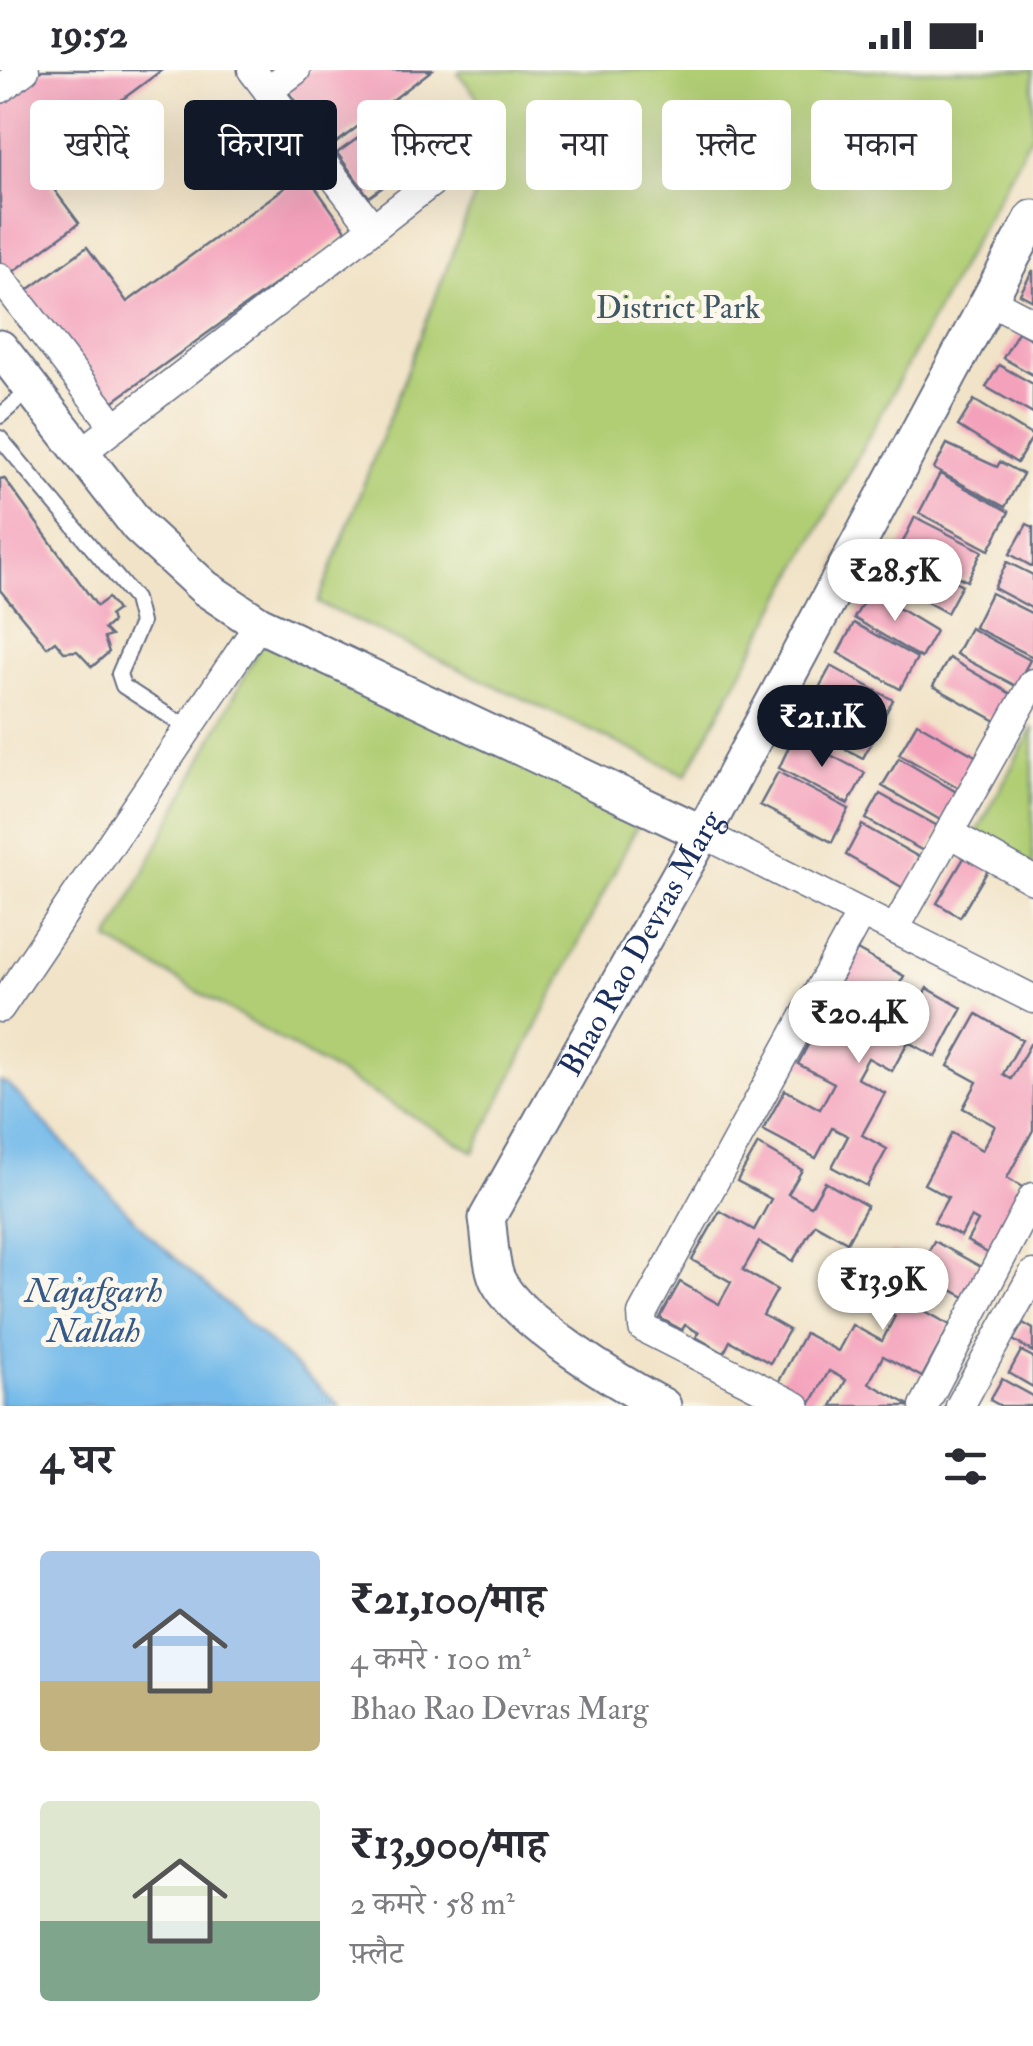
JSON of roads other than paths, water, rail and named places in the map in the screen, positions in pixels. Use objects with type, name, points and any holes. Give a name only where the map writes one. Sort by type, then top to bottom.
[{"type":"street","points":[[0,90],[25,70]]},
{"type":"street","points":[[296,70],[260,81],[373,228]]},
{"type":"street","points":[[81,453],[422,190]]},
{"type":"street","name":"Bhao Rao Devras Marg","points":[[663,1406],[625,1386],[532,1321],[497,1280],[487,1218],[702,833],[1033,218]]},
{"type":"street","points":[[0,278],[115,427]]},
{"type":"street","points":[[989,300],[1033,322]]},
{"type":"street","points":[[0,350],[138,528],[205,588],[259,624],[702,833],[1033,1020]]},
{"type":"street","points":[[0,1008],[259,624]]},
{"type":"street","points":[[895,930],[1033,683]]},
{"type":"street","points":[[948,833],[1033,880]]},
{"type":"street","points":[[857,921],[895,930],[1033,999]]},
{"type":"street","points":[[796,1406],[643,1328],[642,1314],[857,921]]},
{"type":"street","points":[[924,1406],[1033,1197]]},
{"type":"street","points":[[960,1406],[1024,1312],[1033,1274]]},
{"type":"lane","points":[[0,416],[32,389]]},
{"type":"lane","points":[[0,438],[135,599],[141,623],[119,674],[123,686],[189,729]]},
{"type":"water","name":"Najafgarh Nallah","points":[[0,1081],[9,1085],[147,1233],[340,1406],[0,1406]]},
{"type":"park label","name":"District Park","points":[[678,308]]}]
